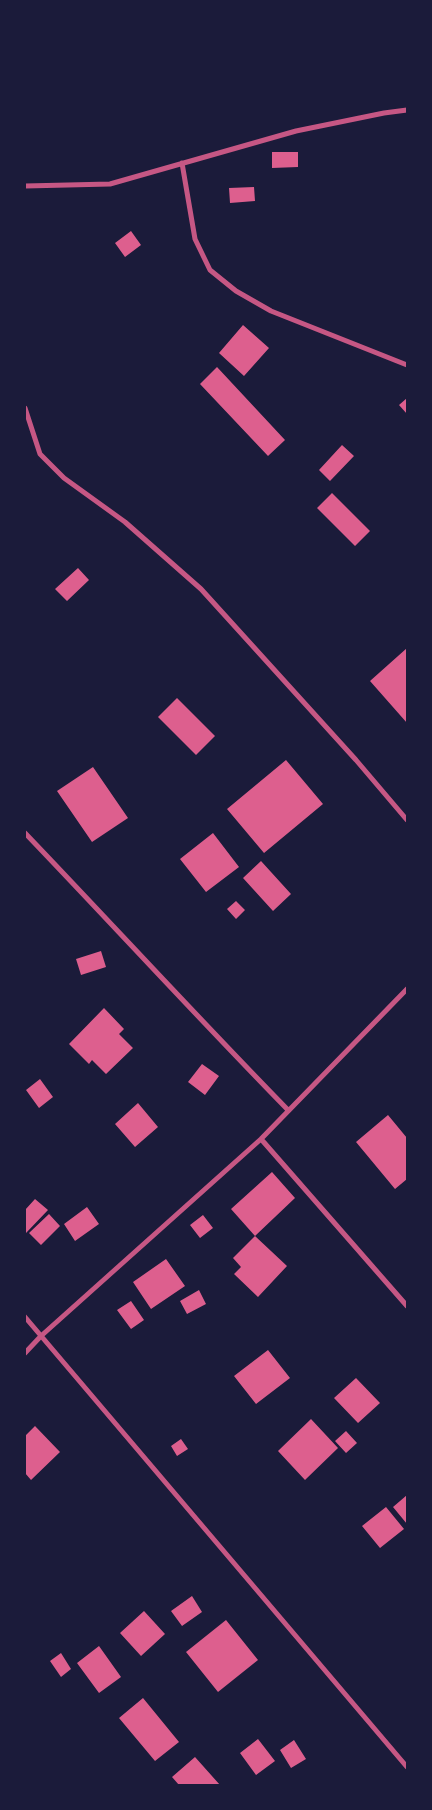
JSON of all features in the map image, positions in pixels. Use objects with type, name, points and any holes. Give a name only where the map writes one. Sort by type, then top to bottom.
[{"type":"street","points":[[25,186],[110,184],[296,131],[407,110]]},
{"type":"street","points":[[182,163],[195,239],[210,270],[236,291],[271,311],[407,364]]},
{"type":"street","points":[[25,408],[40,454],[64,478],[125,522],[201,589],[356,760],[407,820]]},
{"type":"street","points":[[25,833],[288,1110]]},
{"type":"street","points":[[25,1354],[41,1336],[261,1139],[407,988]]},
{"type":"street","points":[[261,1139],[407,1306]]},
{"type":"street","points":[[25,1317],[407,1767]]},
{"type":"building","points":[[272,152],[298,152],[298,167],[272,168]]},
{"type":"building","points":[[254,187],[255,201],[230,203],[229,188]]},
{"type":"building","points":[[131,231],[141,245],[125,257],[115,243]]},
{"type":"building","points":[[243,325],[269,348],[244,376],[219,353]]},
{"type":"building","points":[[217,367],[285,440],[268,456],[200,384]]},
{"type":"building","points":[[407,398],[407,414],[399,405]]},
{"type":"building","points":[[342,445],[354,456],[330,481],[319,470]]},
{"type":"building","points":[[332,493],[370,531],[355,546],[317,508]]},
{"type":"building","points":[[78,568],[89,580],[67,601],[55,589]]},
{"type":"building","points":[[407,648],[407,723],[370,681]]},
{"type":"building","points":[[177,698],[215,736],[196,755],[158,717]]},
{"type":"building","points":[[286,760],[323,804],[264,853],[227,809]]},
{"type":"building","points":[[93,767],[128,818],[92,842],[57,791]]},
{"type":"building","points":[[213,833],[239,867],[206,892],[180,859]]},
{"type":"building","points":[[261,861],[291,894],[273,911],[243,878]]},
{"type":"building","points":[[236,901],[245,910],[236,919],[227,909]]},
{"type":"building","points":[[101,951],[106,967],[81,975],[76,959]]},
{"type":"building","points":[[104,1008],[124,1029],[119,1034],[133,1048],[106,1074],[92,1060],[89,1064],[69,1044]]},
{"type":"building","points":[[202,1064],[219,1076],[205,1095],[188,1082]]},
{"type":"building","points":[[40,1079],[53,1097],[39,1108],[26,1090]]},
{"type":"building","points":[[138,1103],[158,1127],[135,1147],[115,1124]]},
{"type":"building","points":[[388,1115],[407,1138],[407,1179],[395,1189],[356,1142]]},
{"type":"building","points":[[272,1172],[295,1198],[255,1236],[231,1209]]},
{"type":"building","points":[[35,1199],[48,1210],[26,1233],[25,1210]]},
{"type":"building","points":[[87,1207],[99,1224],[75,1241],[64,1224]]},
{"type":"building","points":[[49,1214],[60,1226],[41,1245],[29,1233]]},
{"type":"building","points":[[203,1215],[213,1228],[200,1238],[190,1225]]},
{"type":"building","points":[[255,1236],[287,1266],[258,1297],[234,1274],[241,1267],[233,1258]]},
{"type":"building","points":[[166,1259],[185,1286],[151,1309],[133,1282]]},
{"type":"building","points":[[199,1290],[206,1304],[187,1314],[180,1301]]},
{"type":"building","points":[[131,1301],[144,1320],[131,1329],[117,1310]]},
{"type":"building","points":[[268,1350],[290,1378],[256,1404],[234,1376]]},
{"type":"building","points":[[356,1378],[380,1403],[358,1423],[334,1398]]},
{"type":"building","points":[[311,1419],[338,1448],[305,1480],[278,1451]]},
{"type":"building","points":[[35,1426],[60,1452],[31,1480],[25,1473],[25,1436]]},
{"type":"building","points":[[346,1431],[357,1443],[346,1453],[335,1441]]},
{"type":"building","points":[[181,1439],[188,1449],[177,1456],[171,1446]]},
{"type":"building","points":[[407,1495],[407,1524],[393,1507]]},
{"type":"building","points":[[386,1507],[404,1529],[380,1548],[362,1526]]},
{"type":"building","points":[[192,1596],[202,1612],[182,1626],[171,1611]]},
{"type":"building","points":[[144,1611],[165,1634],[141,1656],[120,1633]]},
{"type":"building","points":[[226,1620],[258,1660],[218,1692],[186,1652]]},
{"type":"building","points":[[99,1646],[121,1677],[99,1693],[77,1663]]},
{"type":"building","points":[[61,1653],[71,1669],[61,1677],[50,1661]]},
{"type":"building","points":[[143,1698],[179,1742],[155,1761],[119,1718]]},
{"type":"building","points":[[258,1739],[275,1761],[256,1775],[240,1753]]},
{"type":"building","points":[[294,1740],[306,1759],[291,1768],[280,1750]]},
{"type":"building","points":[[195,1757],[220,1785],[179,1785],[172,1777]]}]
